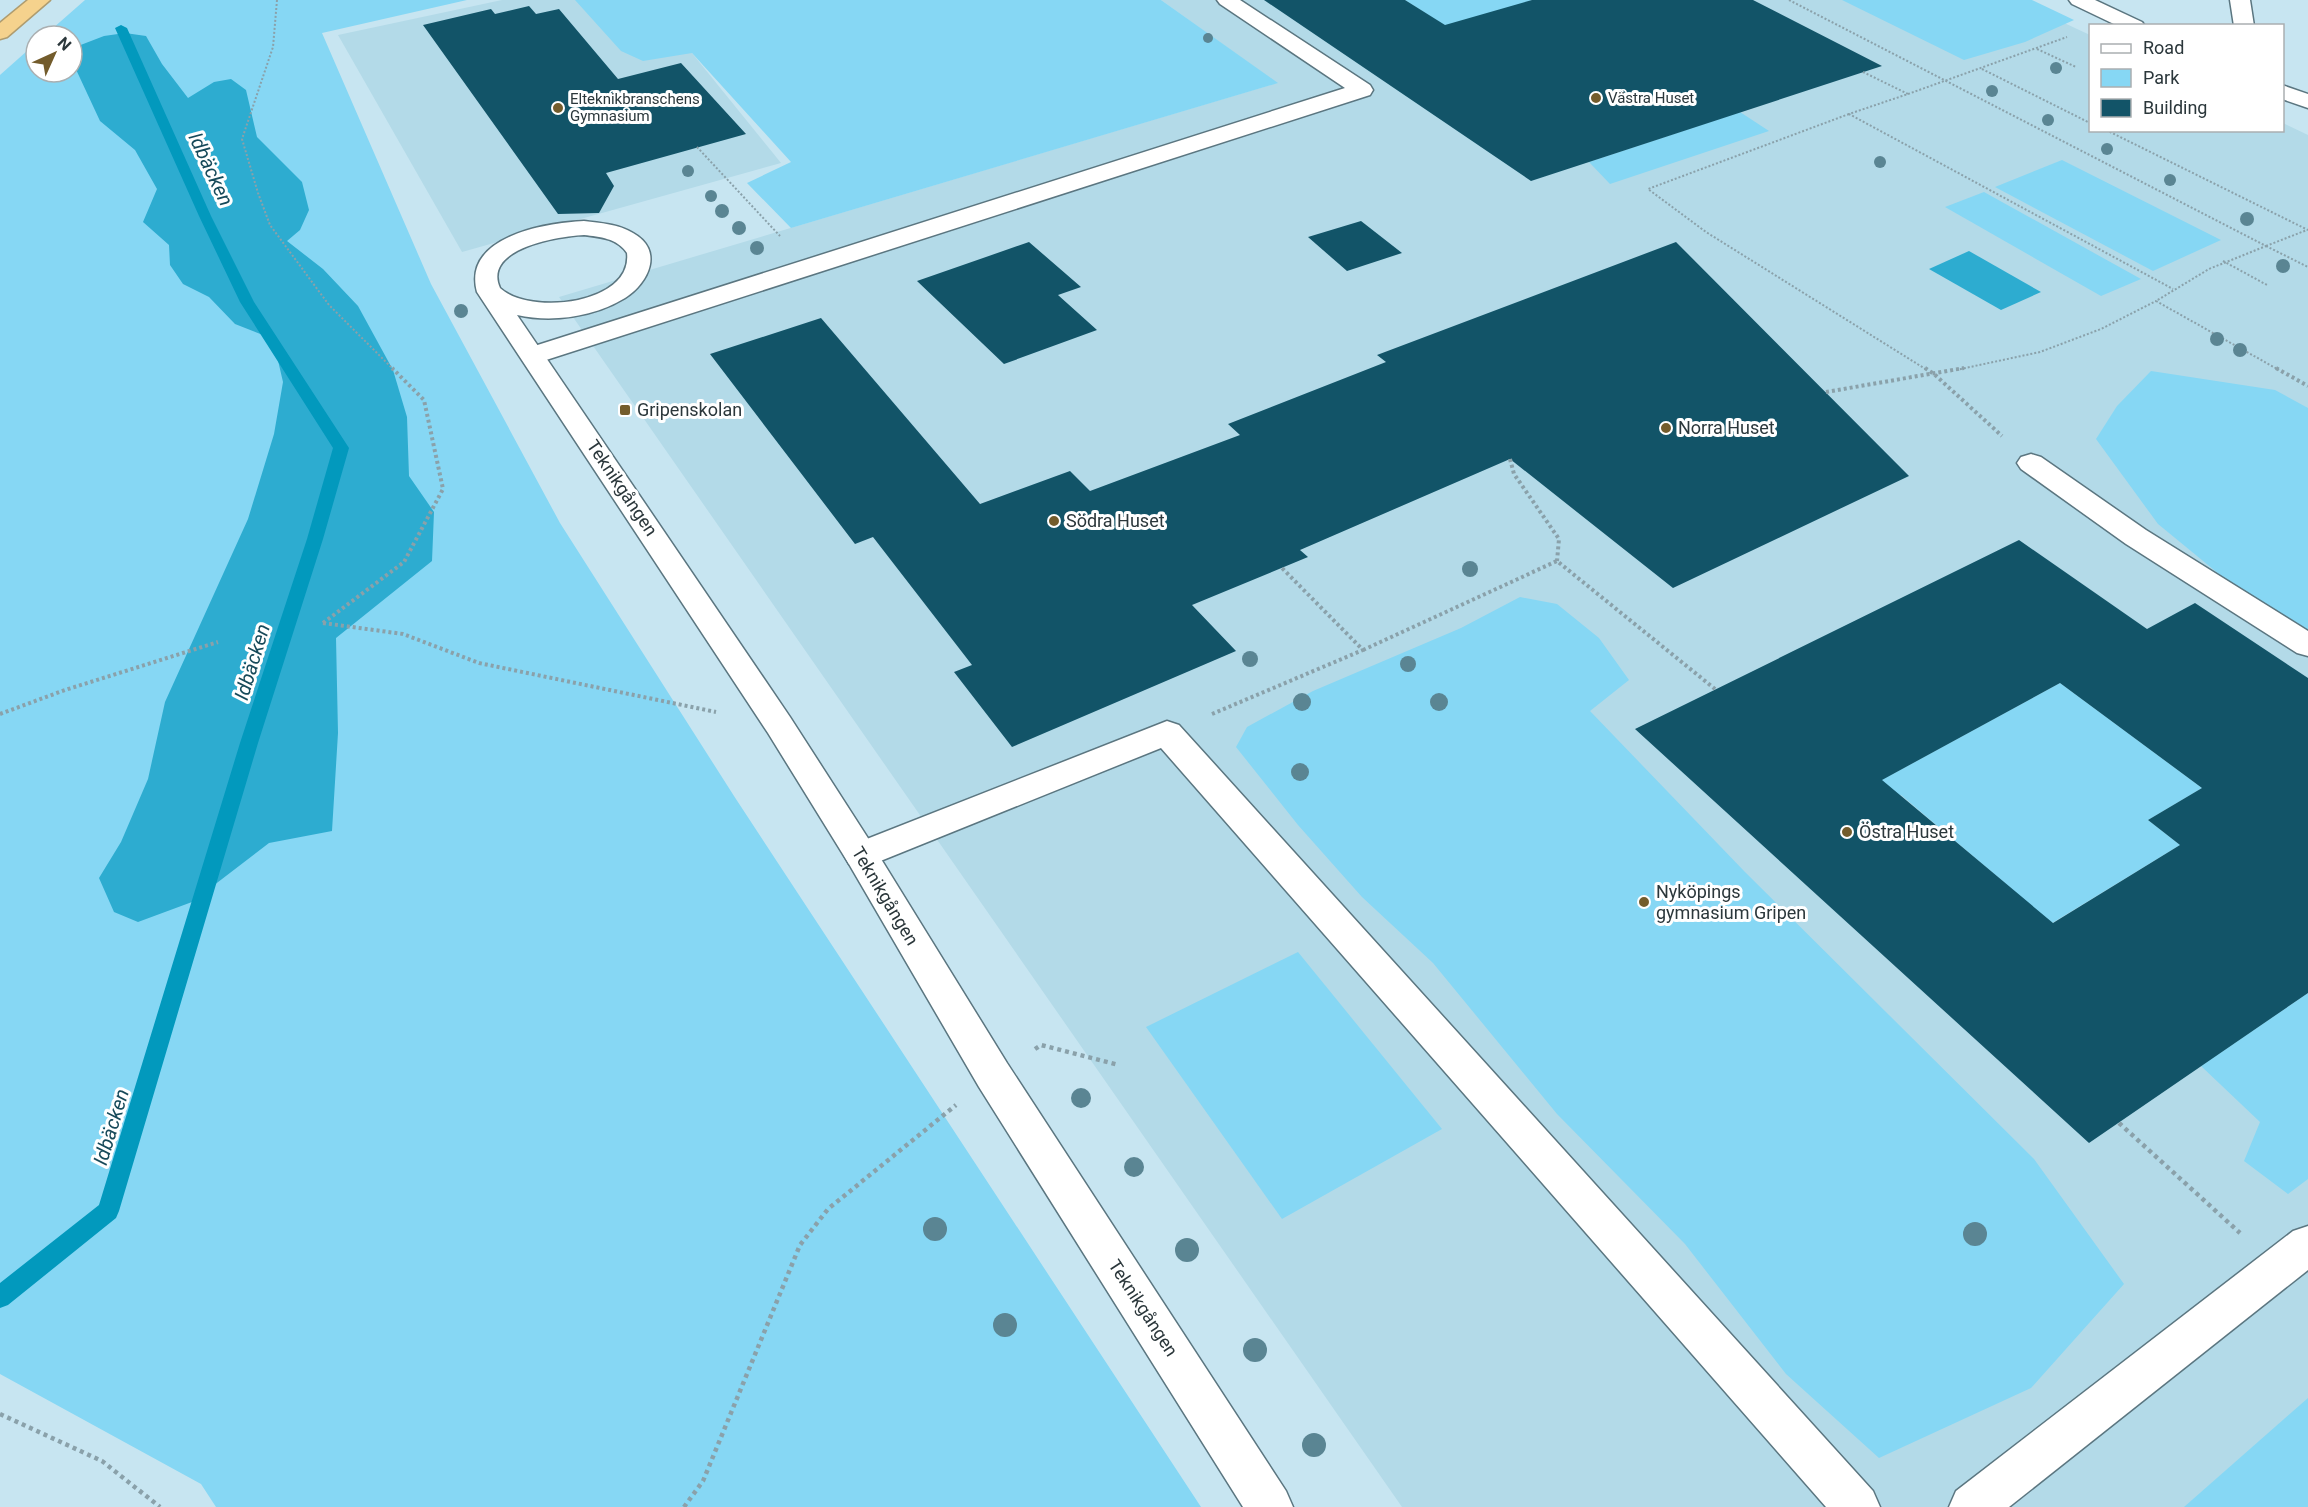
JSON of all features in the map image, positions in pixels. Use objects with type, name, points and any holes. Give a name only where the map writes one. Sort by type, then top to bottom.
[{"type":"highway","points":[[0,33],[40,0]]},
{"type":"street","points":[[534,355],[1362,90],[1227,0]]},
{"type":"street","points":[[2079,0],[2131,24]]},
{"type":"street","points":[[2240,0],[2244,24]]},
{"type":"street","points":[[2284,91],[2308,102]]},
{"type":"street","points":[[584,228],[615,233],[636,246],[640,255],[641,264],[629,283],[617,292],[584,306],[528,310],[500,301],[489,292],[485,281],[487,270],[493,260],[516,243],[548,232],[584,228]]},
{"type":"street","name":"Teknikgången","points":[[489,292],[534,355],[779,725],[861,855],[993,1075],[1270,1507]]},
{"type":"street","points":[[2031,463],[2136,537],[2308,645]]},
{"type":"street","points":[[861,855],[1167,733],[1857,1507]]},
{"type":"street","points":[[1972,1507],[2293,1257]]},
{"type":"path","points":[[277,0],[273,46],[243,139],[258,193],[270,225],[329,305],[424,400],[443,489],[404,562],[322,623],[404,634],[479,663],[779,725]]},
{"type":"path","points":[[1789,0],[2308,267]]},
{"type":"path","points":[[2031,463],[1934,374],[1706,232],[1648,189],[1849,114],[2069,36]]},
{"type":"path","points":[[2036,48],[2076,68]]},
{"type":"path","points":[[1981,68],[2089,122]]},
{"type":"path","points":[[1863,72],[1908,94]]},
{"type":"path","points":[[1849,114],[2173,290]]},
{"type":"path","points":[[2110,132],[2307,230]]},
{"type":"path","points":[[698,147],[810,267]]},
{"type":"path","points":[[1826,392],[1934,374],[2040,351],[2101,329],[2156,301],[2223,261],[2307,230]]},
{"type":"path","points":[[2223,261],[2267,285]]},
{"type":"path","points":[[2156,301],[2308,386]]},
{"type":"path","points":[[1510,459],[1514,474],[1559,538],[1557,561]]},
{"type":"path","points":[[1167,733],[1363,650],[1557,561]]},
{"type":"path","points":[[1557,561],[1715,689]]},
{"type":"path","points":[[1282,568],[1363,650]]},
{"type":"path","points":[[0,714],[65,690],[218,642]]},
{"type":"path","points":[[684,1507],[703,1481],[800,1245],[828,1209],[993,1075],[1041,1044],[1119,1065]]},
{"type":"path","points":[[2119,1123],[2293,1257]]},
{"type":"path","points":[[0,1414],[102,1461],[160,1507]]},
{"type":"shaded area","name":"Elteknikbranschens Gymnasium","points":[[502,0],[649,0],[781,163],[462,252],[338,35]]},
{"type":"shaded area","name":"Nyköpings gymnasium Gripen","points":[[1161,0],[2015,0],[2089,35],[2089,132],[2284,132],[2284,123],[2308,135],[2308,1507],[1402,1507],[559,297],[1277,83]]},
{"type":"shaded area","points":[[125,33],[146,36],[162,64],[188,98],[214,82],[231,79],[246,90],[257,137],[302,182],[309,210],[300,230],[287,241],[323,269],[358,306],[393,370],[407,417],[409,476],[434,512],[432,561],[336,638],[338,733],[332,831],[269,843],[192,902],[138,922],[114,912],[99,878],[121,842],[148,779],[165,702],[248,519],[274,434],[283,382],[273,339],[235,324],[209,297],[183,284],[170,265],[169,245],[143,222],[157,189],[135,150],[100,121],[83,84],[84,44],[104,36]]},
{"type":"shaded area","points":[[1969,251],[2041,292],[2001,310],[1929,269]]},
{"type":"green space","points":[[85,0],[467,0],[322,33],[431,284],[560,523],[734,796],[1201,1507],[216,1507],[201,1484],[0,1374],[0,75],[24,54],[24,84],[84,84],[84,24],[58,24]]},
{"type":"green space","points":[[575,0],[1161,0],[1278,83],[791,228],[747,183],[791,162],[692,53],[643,61],[621,51]]},
{"type":"green space","points":[[1405,0],[1532,0],[1456,33]]},
{"type":"green space","points":[[1842,0],[2032,0],[2074,20],[2025,42],[1964,60]]},
{"type":"green space","points":[[1740,112],[1769,131],[1610,184],[1589,162]]},
{"type":"green space","points":[[2062,160],[2221,240],[2153,271],[1995,187]]},
{"type":"green space","points":[[1984,192],[2141,279],[2101,296],[1945,207]]},
{"type":"green space","points":[[2151,371],[2275,390],[2308,408],[2308,631],[2247,597],[2158,524],[2096,439],[2117,406]]},
{"type":"green space","points":[[1520,597],[1557,604],[1599,638],[1629,680],[1590,711],[1745,872],[2034,1159],[2124,1284],[2031,1388],[1879,1458],[1786,1374],[1685,1244],[1557,1114],[1433,963],[1362,897],[1298,825],[1236,747],[1247,727],[1313,691],[1461,628]]},
{"type":"green space","points":[[2060,683],[2202,788],[2148,820],[2180,845],[2039,931],[2012,889],[1901,795],[1872,811],[1856,749],[1889,776]]},
{"type":"green space","points":[[1298,952],[1442,1129],[1282,1219],[1146,1027]]},
{"type":"green space","points":[[2308,993],[2308,1179],[2288,1194],[2244,1161],[2260,1122],[2201,1066]]},
{"type":"green space","points":[[2308,1398],[2308,1507],[2184,1507]]},
{"type":"building","name":"Västra Huset","points":[[1264,0],[1405,0],[1445,25],[1532,0],[1753,0],[1882,66],[1531,181]]},
{"type":"building","points":[[529,6],[536,14],[559,9],[618,79],[681,63],[746,134],[606,173],[614,186],[599,213],[558,214],[423,25],[491,9],[495,14]]},
{"type":"building","points":[[1361,221],[1402,253],[1347,271],[1308,237]]},
{"type":"building","points":[[1029,242],[1081,287],[1058,295],[1097,330],[1004,364],[917,281]]},
{"type":"building","points":[[1676,242],[1909,476],[1673,588],[1510,459],[1300,550],[1308,557],[1192,605],[1236,651],[1012,747],[954,672],[972,665],[873,537],[855,544],[710,354],[821,318],[980,504],[1070,471],[1090,491],[1240,435],[1228,424],[1386,362],[1377,355]]},
{"type":"building","name":"Östra Huset","points":[[2019,540],[2147,629],[2195,603],[2308,678],[2308,993],[2089,1143],[1635,729]],"holes":[[[2060,683],[2202,788],[2148,820],[2180,845],[2053,923],[1882,780]]]},
{"type":"waterway","name":"Idbäcken","points":[[0,1297],[108,1211],[249,743],[315,539],[341,448],[247,302],[205,216],[121,28]]},
{"type":"place","name":"Västra Huset","points":[[1596,98]]},
{"type":"place","name":"Elteknikbranschens Gymnasium","points":[[558,108]]},
{"type":"place","name":"Gripenskolan","points":[[625,410]]},
{"type":"place","name":"Norra Huset","points":[[1666,428]]},
{"type":"place","name":"Södra Huset","points":[[1054,521]]},
{"type":"place","name":"Östra Huset","points":[[1847,832]]},
{"type":"place","name":"Nyköpings gymnasium Gripen","points":[[1644,902]]}]
